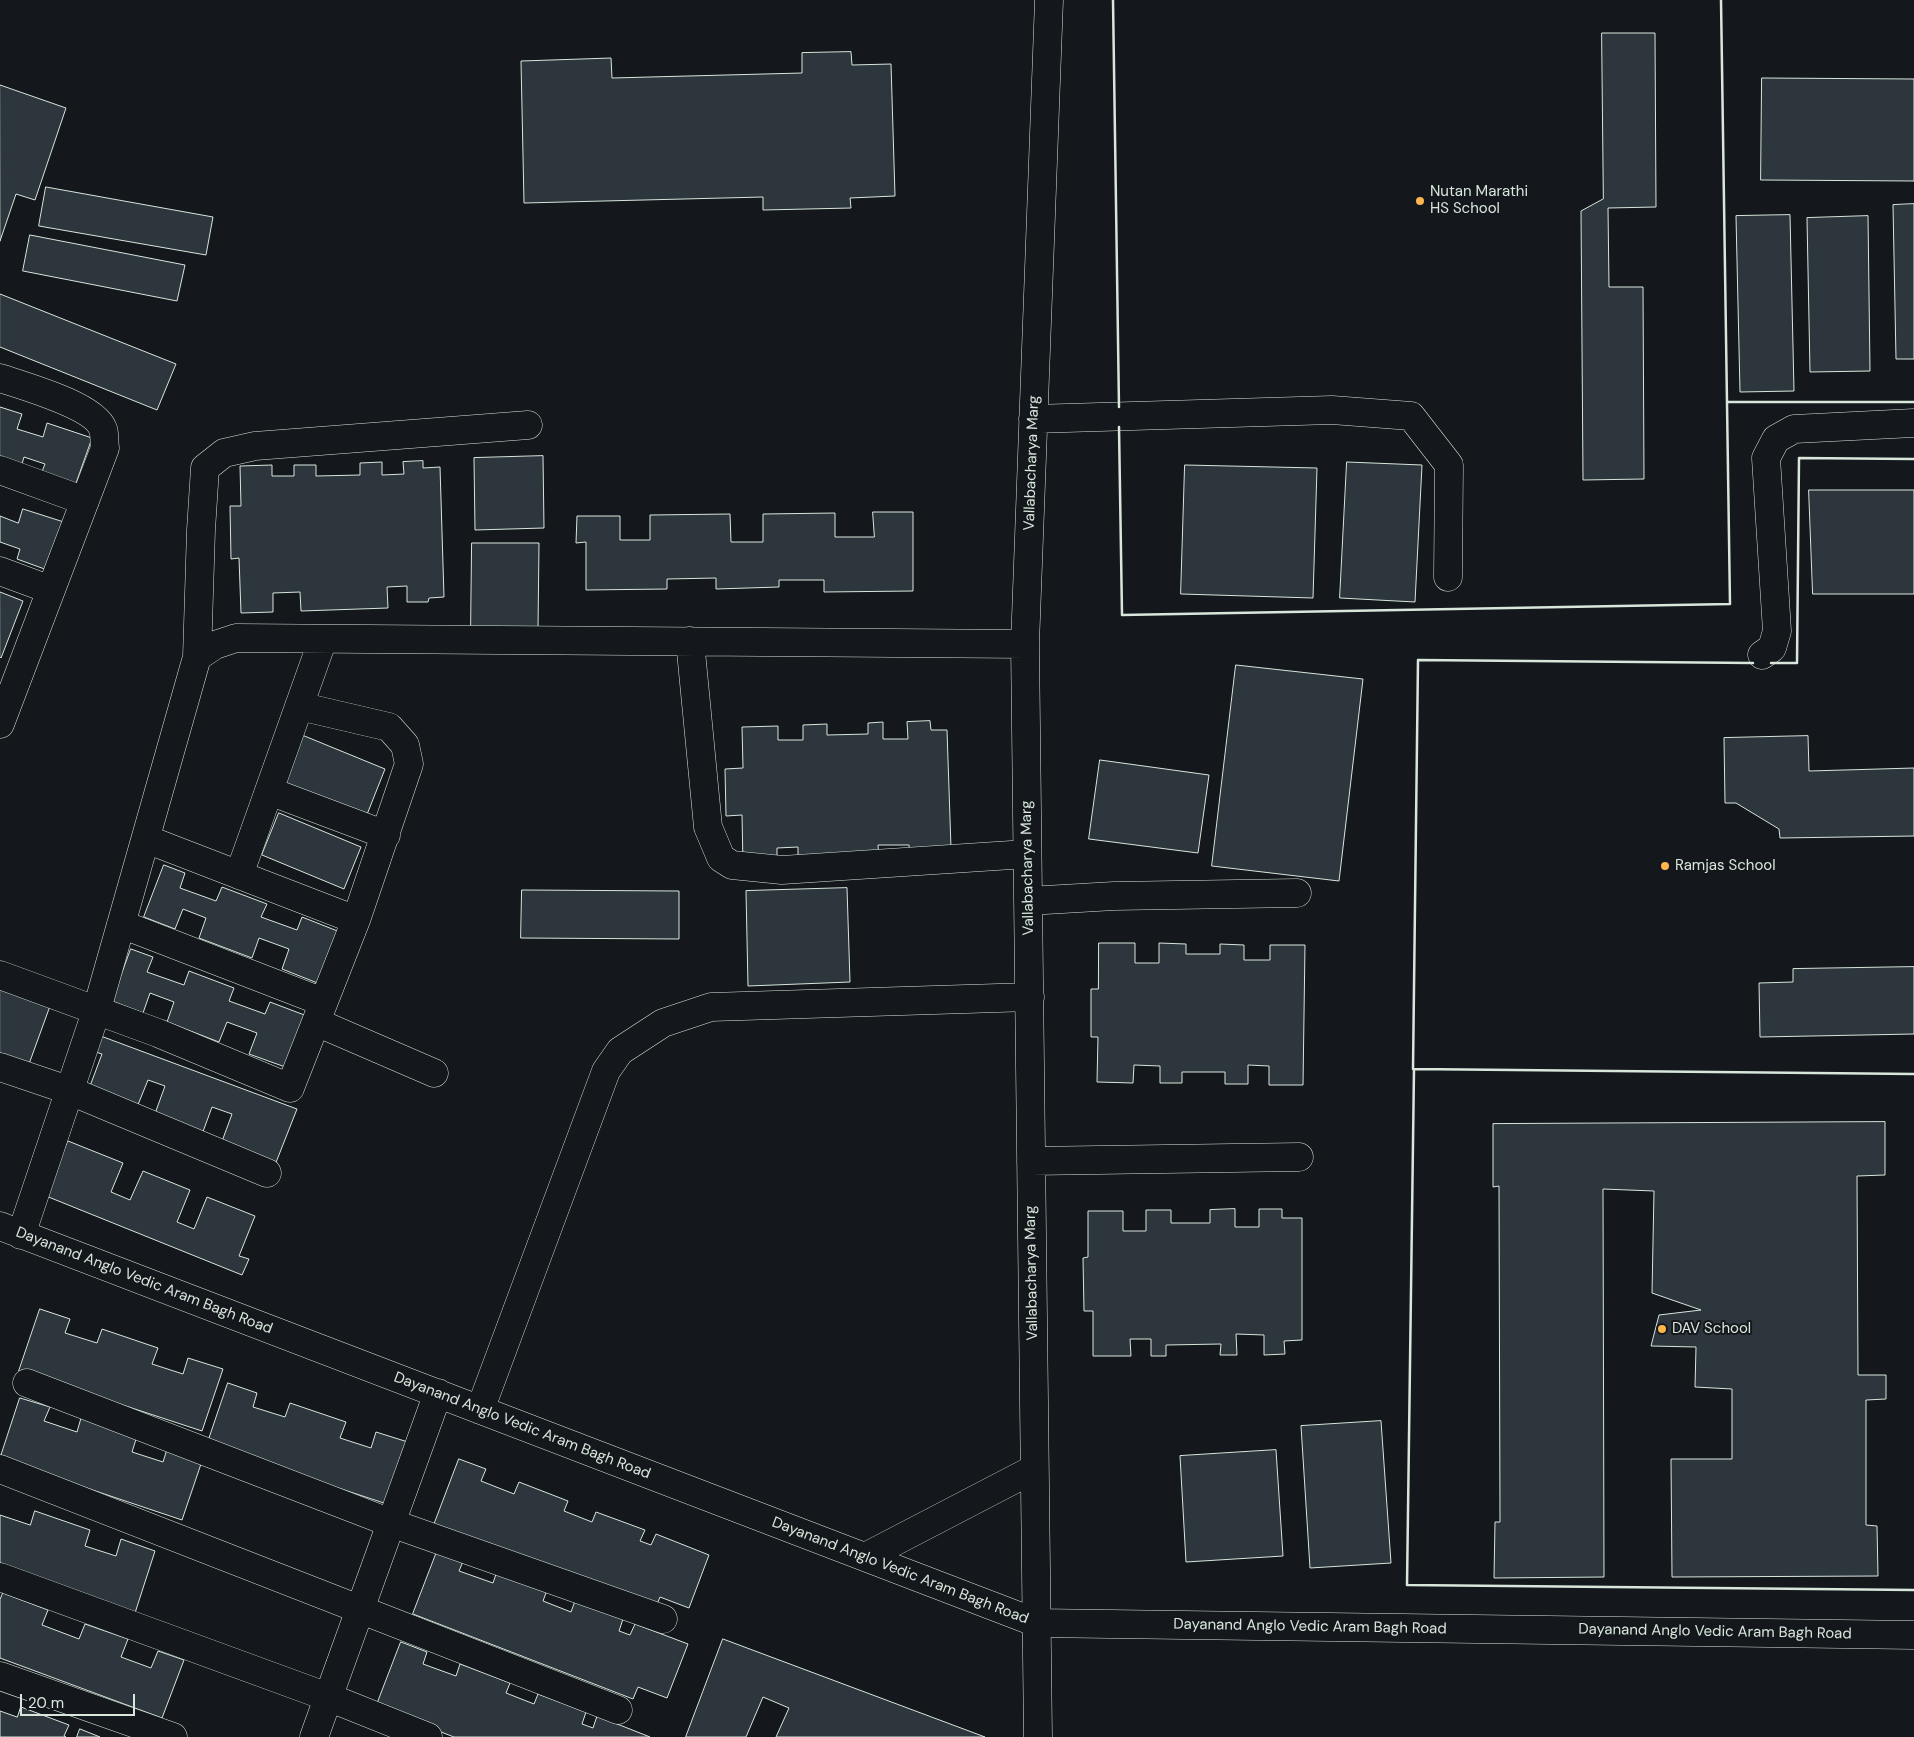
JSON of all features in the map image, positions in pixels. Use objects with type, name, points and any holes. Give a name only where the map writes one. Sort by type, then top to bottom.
[{"type":"street","name":"Vallabacharya Marg","points":[[1038,1737],[1026,644],[1049,0]]},
{"type":"street","points":[[0,378],[74,405],[92,416],[103,428],[105,448],[52,590],[9,673],[0,724]]},
{"type":"street","points":[[1033,420],[1332,410],[1411,416],[1449,465],[1448,577]]},
{"type":"street","points":[[1762,655],[1772,648],[1777,631],[1766,458],[1776,439],[1794,429],[1914,423]]},
{"type":"street","points":[[10,1230],[68,1090],[97,1010],[198,657],[201,530],[205,468],[224,453],[255,446],[528,425]]},
{"type":"street","points":[[0,470],[85,501]]},
{"type":"street","points":[[0,570],[52,590]]},
{"type":"street","points":[[198,657],[214,645],[236,638],[1026,644]]},
{"type":"street","points":[[239,875],[323,639]]},
{"type":"street","points":[[690,641],[708,827],[721,858],[732,865],[782,870],[1028,854]]},
{"type":"street","points":[[0,975],[97,1010],[290,1088],[356,920],[409,764],[405,745],[389,727],[299,706]]},
{"type":"street","points":[[269,791],[386,835]]},
{"type":"street","points":[[146,839],[356,920]]},
{"type":"street","points":[[1028,901],[1114,896],[1297,893]]},
{"type":"street","points":[[121,924],[319,1012],[434,1073]]},
{"type":"street","points":[[480,1410],[606,1071],[620,1051],[663,1023],[711,1007],[1030,997]]},
{"type":"street","points":[[0,1067],[68,1090],[267,1173]]},
{"type":"street","points":[[1031,1160],[1299,1157]]},
{"type":"street","name":"Dayanand Anglo Vedic Aram Bagh Road","points":[[10,1230],[1037,1623],[1914,1635]]},
{"type":"street","points":[[27,1383],[391,1522],[663,1619]]},
{"type":"street","points":[[314,1737],[438,1394]]},
{"type":"street","points":[[0,1469],[618,1710]]},
{"type":"street","points":[[866,1557],[1034,1469]]},
{"type":"street","points":[[0,1577],[328,1697],[428,1737]]},
{"type":"street","points":[[0,1676],[165,1736]]},
{"type":"building","points":[[1602,33],[1655,33],[1656,207],[1608,208],[1609,287],[1643,287],[1644,479],[1583,480],[1581,211],[1603,199]]},
{"type":"building","points":[[851,52],[852,65],[891,64],[895,196],[850,198],[851,208],[763,210],[763,197],[524,203],[521,61],[611,58],[612,78],[802,73],[802,53]]},
{"type":"building","points":[[1762,78],[1914,79],[1914,181],[1761,180]]},
{"type":"building","points":[[0,85],[66,108],[35,200],[16,194],[0,241]]},
{"type":"building","points":[[46,187],[213,217],[206,255],[39,226]]},
{"type":"building","points":[[1914,204],[1914,359],[1896,359],[1893,205]]},
{"type":"building","points":[[1790,215],[1794,391],[1740,392],[1736,216]]},
{"type":"building","points":[[1868,216],[1870,371],[1810,372],[1807,218]]},
{"type":"building","points":[[30,235],[185,265],[177,301],[23,271]]},
{"type":"building","points":[[0,294],[176,364],[157,410],[0,347]]},
{"type":"building","points":[[0,407],[22,414],[17,429],[43,437],[47,423],[92,438],[75,486],[41,474],[45,464],[24,457],[21,467],[0,460]]},
{"type":"building","points":[[543,456],[544,528],[475,530],[474,458]]},
{"type":"building","points":[[423,461],[423,468],[440,467],[444,597],[429,598],[428,602],[407,602],[407,586],[387,587],[388,608],[301,611],[300,592],[273,593],[273,612],[241,613],[239,558],[231,559],[230,506],[241,506],[240,466],[272,465],[272,476],[294,476],[294,465],[316,465],[316,476],[360,475],[360,463],[382,462],[382,475],[404,474],[403,462]]},
{"type":"building","points":[[1347,462],[1422,465],[1415,602],[1340,598]]},
{"type":"building","points":[[1185,465],[1317,468],[1313,598],[1181,594]]},
{"type":"building","points":[[1809,490],[1914,490],[1914,594],[1813,594]]},
{"type":"building","points":[[23,509],[67,523],[50,571],[17,559],[20,549],[0,542],[0,516],[18,523]]},
{"type":"building","points":[[873,512],[913,512],[913,591],[824,592],[824,580],[779,580],[779,587],[716,589],[716,578],[667,579],[667,589],[586,590],[586,542],[576,543],[577,516],[620,516],[620,540],[650,540],[650,515],[730,514],[731,542],[763,542],[763,514],[835,513],[835,537],[874,537]]},
{"type":"building","points":[[472,543],[539,543],[538,630],[471,629]]},
{"type":"building","points":[[0,592],[23,601],[1,658],[0,657]]},
{"type":"building","points":[[1236,665],[1363,679],[1339,881],[1212,866]]},
{"type":"building","points":[[930,721],[931,730],[947,730],[951,848],[910,860],[909,845],[878,845],[879,861],[798,863],[798,847],[777,848],[777,864],[743,865],[742,815],[726,816],[725,769],[743,768],[742,727],[778,726],[778,740],[803,740],[803,725],[827,724],[827,735],[868,734],[868,723],[883,722],[883,739],[908,739],[907,722]]},
{"type":"building","points":[[302,735],[385,769],[366,817],[282,783]]},
{"type":"building","points":[[1808,736],[1809,771],[1914,768],[1914,836],[1780,838],[1779,829],[1736,803],[1725,803],[1724,738]]},
{"type":"building","points":[[1100,760],[1209,775],[1198,853],[1089,839]]},
{"type":"building","points":[[279,813],[361,847],[344,889],[262,855]]},
{"type":"building","points":[[164,865],[185,873],[180,888],[216,901],[222,887],[267,904],[261,917],[297,930],[302,917],[340,932],[320,984],[282,969],[289,949],[259,938],[252,958],[199,938],[206,918],[183,909],[175,929],[144,917]]},
{"type":"building","points":[[847,888],[850,982],[748,986],[746,891]]},
{"type":"building","points":[[522,890],[679,891],[679,939],[521,938]]},
{"type":"building","points":[[1099,943],[1135,943],[1135,963],[1159,963],[1159,943],[1186,944],[1186,954],[1220,954],[1220,944],[1244,945],[1244,960],[1270,960],[1270,945],[1305,945],[1303,1085],[1269,1085],[1269,1066],[1248,1065],[1248,1084],[1225,1084],[1225,1072],[1182,1072],[1182,1083],[1160,1083],[1160,1066],[1134,1065],[1133,1083],[1097,1082],[1098,1037],[1091,1037],[1091,989],[1098,989]]},
{"type":"building","points":[[131,949],[153,957],[147,972],[184,985],[189,971],[234,988],[229,1001],[265,1014],[270,1002],[307,1016],[288,1068],[249,1054],[257,1033],[227,1022],[219,1042],[167,1022],[174,1002],[150,993],[143,1013],[112,1001]]},
{"type":"building","points":[[1914,967],[1914,1034],[1760,1037],[1759,983],[1793,982],[1793,969]]},
{"type":"building","points":[[0,988],[50,1006],[29,1064],[0,1053]]},
{"type":"building","points":[[98,1035],[297,1109],[275,1165],[221,1144],[232,1114],[212,1107],[201,1137],[153,1119],[165,1086],[148,1080],[135,1112],[87,1094],[102,1054],[92,1051]]},
{"type":"building","points":[[1885,1122],[1885,1175],[1857,1176],[1858,1375],[1886,1375],[1886,1399],[1866,1400],[1866,1525],[1877,1526],[1878,1576],[1672,1577],[1671,1459],[1732,1459],[1732,1389],[1695,1387],[1696,1347],[1651,1346],[1659,1315],[1701,1310],[1652,1293],[1654,1191],[1603,1189],[1604,1577],[1494,1578],[1495,1522],[1500,1522],[1499,1186],[1493,1187],[1493,1124]]},
{"type":"building","points":[[68,1141],[123,1163],[111,1192],[130,1200],[143,1171],[190,1190],[177,1222],[194,1229],[207,1197],[255,1216],[239,1256],[249,1259],[242,1275],[46,1196]]},
{"type":"building","points":[[1235,1209],[1235,1227],[1259,1227],[1259,1209],[1282,1209],[1282,1218],[1302,1218],[1302,1340],[1284,1341],[1285,1354],[1264,1355],[1264,1335],[1236,1334],[1237,1355],[1220,1355],[1221,1344],[1166,1345],[1166,1356],[1151,1356],[1151,1339],[1130,1339],[1131,1356],[1093,1356],[1093,1311],[1084,1311],[1083,1258],[1088,1257],[1088,1211],[1123,1211],[1123,1231],[1146,1231],[1146,1210],[1171,1210],[1171,1223],[1210,1223],[1210,1210]]},
{"type":"building","points":[[40,1309],[70,1319],[65,1333],[97,1343],[102,1329],[158,1348],[152,1364],[183,1374],[188,1358],[223,1369],[202,1431],[19,1371]]},
{"type":"building","points":[[228,1383],[257,1393],[253,1407],[285,1417],[290,1403],[346,1422],[340,1438],[371,1448],[376,1432],[411,1443],[390,1505],[207,1445]]},
{"type":"building","points":[[20,1398],[50,1407],[44,1421],[77,1432],[81,1418],[137,1436],[132,1452],[163,1462],[168,1446],[203,1458],[182,1520],[0,1459]]},
{"type":"building","points":[[1381,1421],[1391,1563],[1310,1568],[1301,1426]]},
{"type":"building","points":[[1276,1450],[1283,1556],[1186,1562],[1180,1456]]},
{"type":"building","points":[[459,1459],[486,1469],[481,1481],[514,1494],[519,1482],[568,1501],[564,1511],[592,1522],[596,1512],[645,1530],[640,1541],[651,1545],[656,1534],[709,1555],[689,1608],[660,1597],[655,1609],[434,1525]]},
{"type":"building","points":[[35,1511],[90,1530],[85,1546],[116,1556],[121,1539],[155,1551],[135,1613],[0,1569],[0,1515],[30,1525]]},
{"type":"building","points":[[438,1549],[464,1559],[459,1571],[493,1583],[497,1571],[547,1590],[543,1601],[571,1612],[575,1601],[623,1619],[619,1631],[630,1635],[635,1624],[688,1644],[667,1698],[638,1687],[633,1699],[413,1614]]},
{"type":"building","points":[[3,1593],[48,1610],[42,1625],[79,1639],[85,1624],[128,1639],[121,1657],[151,1668],[158,1651],[184,1660],[162,1718],[0,1658],[0,1600]]},
{"type":"building","points":[[723,1639],[985,1737],[776,1737],[789,1708],[763,1697],[746,1737],[686,1737]]},
{"type":"building","points":[[401,1642],[427,1652],[423,1664],[456,1676],[460,1664],[510,1683],[506,1693],[534,1704],[538,1694],[586,1712],[582,1724],[593,1728],[597,1716],[650,1737],[454,1737],[376,1707]]},
{"type":"building","points":[[21,1707],[69,1725],[64,1736],[66,1737],[0,1737],[0,1711],[17,1717]]},
{"type":"building","points":[[80,1729],[100,1737],[77,1737]]},
{"type":"wall","points":[[1113,0],[1119,407]]},
{"type":"wall","points":[[1119,427],[1122,615],[1730,604],[1721,0]]},
{"type":"wall","points":[[1727,400],[1727,402],[1914,402]]},
{"type":"wall","points":[[1771,663],[1797,663],[1799,458],[1914,459]]},
{"type":"wall","points":[[1753,663],[1418,660],[1413,1069],[1914,1074]]},
{"type":"wall","points":[[1414,1069],[1407,1585],[1914,1590]]},
{"type":"place","name":"Nutan Marathi HS School","points":[[1420,201]]},
{"type":"place","name":"Ramjas School","points":[[1665,866]]},
{"type":"place","name":"DAV School","points":[[1662,1329]]}]
